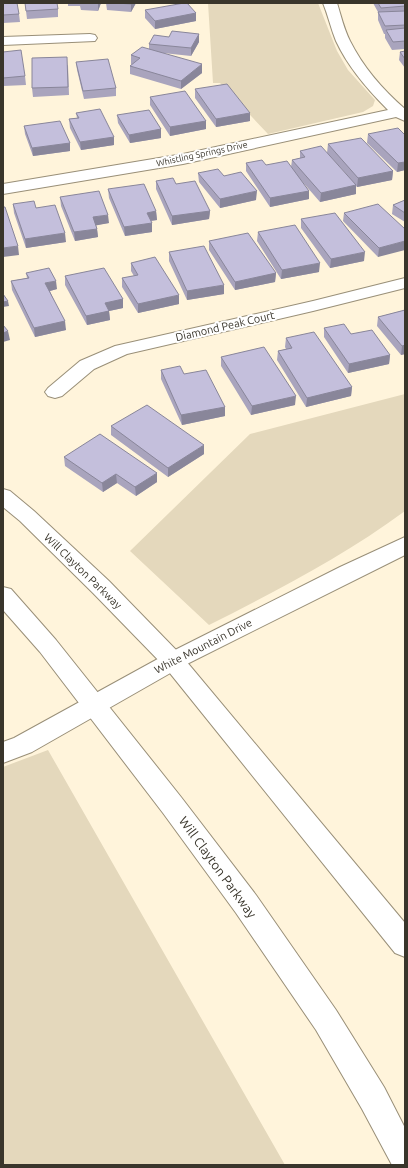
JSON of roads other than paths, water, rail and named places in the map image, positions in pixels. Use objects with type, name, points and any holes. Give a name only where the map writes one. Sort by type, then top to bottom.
[{"type":"street","points":[[330,3],[343,40],[358,66],[374,87],[402,114]]},
{"type":"street","points":[[3,41],[90,38]]},
{"type":"street","name":"Whistling Springs Drive","points":[[3,189],[183,159],[402,114]]},
{"type":"street","name":"Diamond Peak Court","points":[[55,392],[87,365],[121,350],[405,283]]},
{"type":"street","name":"Will Clayton Parkway","points":[[3,496],[27,516],[101,586],[173,661],[405,944]]},
{"type":"street","name":"White Mountain Drive","points":[[3,753],[23,744],[173,661],[348,573],[387,556],[405,545]]},
{"type":"street","name":"Will Clayton Parkway","points":[[3,596],[48,646],[172,805],[251,911],[326,1020],[373,1098],[405,1158]]}]
